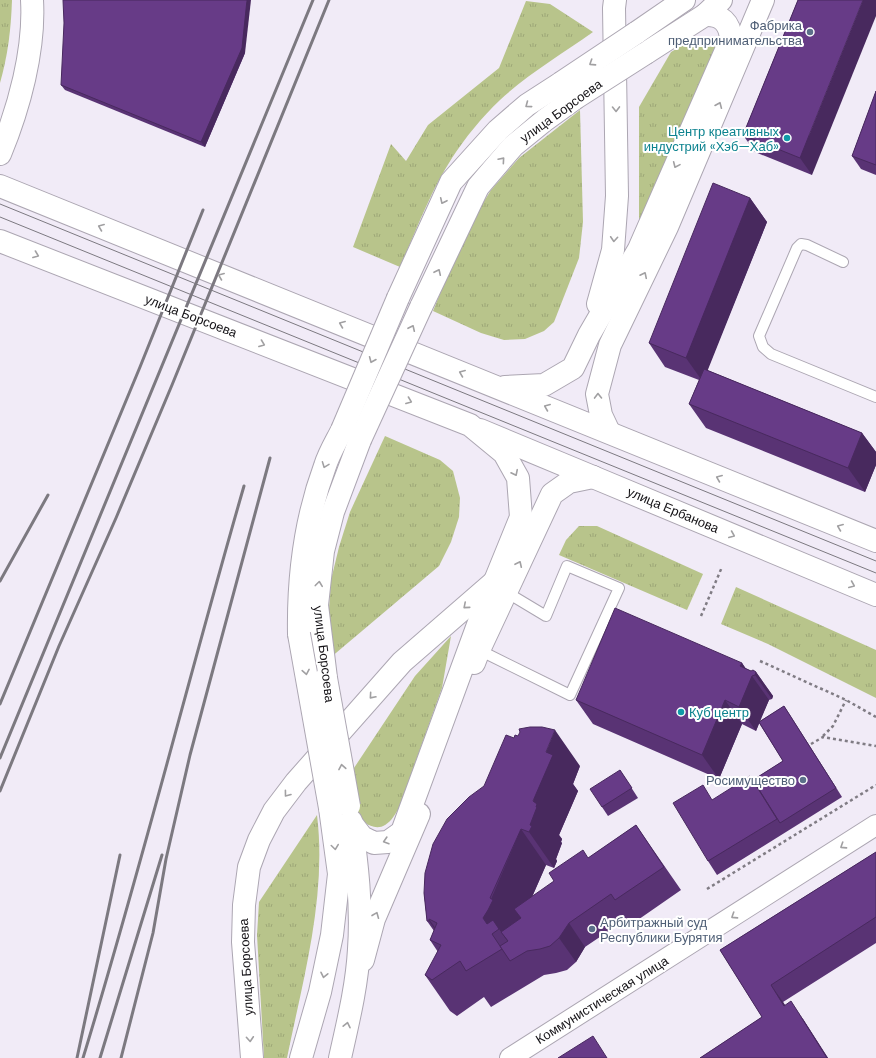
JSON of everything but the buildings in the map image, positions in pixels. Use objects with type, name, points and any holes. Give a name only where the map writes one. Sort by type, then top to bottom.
[{"type":"main road","points":[[0,154],[10,130],[28,64],[34,18],[32,0]]},
{"type":"main road","points":[[589,335],[613,250],[617,196],[615,0]]},
{"type":"main road","points":[[344,812],[299,634],[300,589],[306,533],[325,464],[351,435],[398,298],[451,182],[498,130],[527,105],[684,0]]},
{"type":"main road","name":"улица Борсоева","points":[[340,1058],[353,992],[359,951],[360,929],[358,875],[344,812],[317,604],[323,551],[351,435],[421,307],[478,187],[513,146],[545,120],[574,99],[705,15],[721,0]]},
{"type":"main road","points":[[609,432],[601,416],[597,394],[610,345],[667,227],[764,0]]},
{"type":"main road","points":[[498,388],[544,385],[572,368],[589,335],[639,249],[731,39],[731,32],[726,22],[718,16],[705,15]]},
{"type":"main road","points":[[0,186],[876,541]]},
{"type":"main road","name":"улица Борсоева","points":[[0,241],[470,425],[504,453],[518,478],[521,517],[501,587],[416,821],[374,919],[353,992]]},
{"type":"main road","name":"улица Ербанова","points":[[470,425],[876,595]]},
{"type":"main road","name":"улица Борсоева","points":[[344,812],[362,837],[374,843],[388,842],[402,832],[486,603],[501,587],[552,494],[569,482],[593,477]]},
{"type":"main road","name":"улица Борсоева","points":[[252,1058],[243,942],[244,905],[249,867],[259,840],[274,811],[296,782],[402,662],[501,587]]},
{"type":"main road","name":"улица Борсоева","points":[[302,1058],[320,992],[332,935],[344,812]]},
{"type":"street","name":"Коммунистическая улица","points":[[510,1058],[876,825]]},
{"type":"lane","points":[[842,262],[807,245],[801,244],[797,248],[759,336],[763,347],[771,354],[876,397]]},
{"type":"lane","points":[[479,650],[570,695],[618,588],[567,566],[546,616],[501,587]]},
{"type":"path","points":[[701,616],[722,567]]},
{"type":"path","points":[[760,661],[846,700],[876,717]]},
{"type":"path","points":[[811,744],[822,737],[833,726],[846,700]]},
{"type":"path","points":[[822,737],[876,746]]},
{"type":"path","points":[[707,889],[876,785]]},
{"type":"green space","points":[[0,0],[12,0],[9,42],[0,83]]},
{"type":"green space","points":[[526,1],[550,4],[593,32],[511,91],[493,107],[474,128],[452,158],[437,184],[400,267],[353,247],[391,144],[406,161],[428,125],[499,68]]},
{"type":"green space","points":[[708,37],[716,47],[639,249],[639,107],[671,52],[695,38]]},
{"type":"green space","points":[[580,110],[583,222],[579,258],[554,322],[544,331],[525,339],[504,340],[481,333],[433,311],[465,232],[491,190],[519,158]]},
{"type":"green space","points":[[385,436],[440,460],[453,471],[460,498],[459,517],[451,542],[439,566],[330,658],[329,609],[331,580],[339,547],[350,512]]},
{"type":"green space","points":[[579,526],[597,526],[703,574],[687,610],[559,555],[566,540]]},
{"type":"green space","points":[[736,587],[876,650],[876,698],[768,644],[721,624]]},
{"type":"green space","points":[[451,636],[442,688],[399,808],[385,825],[381,827],[372,826],[364,822],[355,811],[352,798],[350,774],[415,676]]},
{"type":"green space","points":[[317,815],[319,876],[316,907],[312,937],[287,1058],[264,1058],[257,935],[259,902]]},
{"type":"tram line","points":[[0,204],[876,561]]},
{"type":"tram line","points":[[0,217],[876,573]]},
{"type":"railway","points":[[0,758],[313,0]]},
{"type":"railway","points":[[0,791],[59,646],[116,518],[172,385],[329,0]]},
{"type":"railway","points":[[0,704],[140,367],[203,210]]},
{"type":"railway","points":[[121,1058],[153,933],[166,859],[190,755],[270,458]]},
{"type":"railway","points":[[83,1058],[125,916],[244,486]]},
{"type":"railway","points":[[0,581],[48,495]]},
{"type":"railway","points":[[77,1058],[120,855]]},
{"type":"railway","points":[[100,1058],[162,855]]},
{"type":"place","name":"Фабрика предпринимательства","points":[[810,32]]},
{"type":"place","name":"Центр креативных индустрий «Хэб—Хаб»","points":[[787,138]]},
{"type":"place","name":"Куб центр","points":[[681,712]]},
{"type":"place","name":"Росимущество","points":[[803,780]]},
{"type":"place","name":"Арбитражный суд Республики Бурятия","points":[[592,929]]}]
